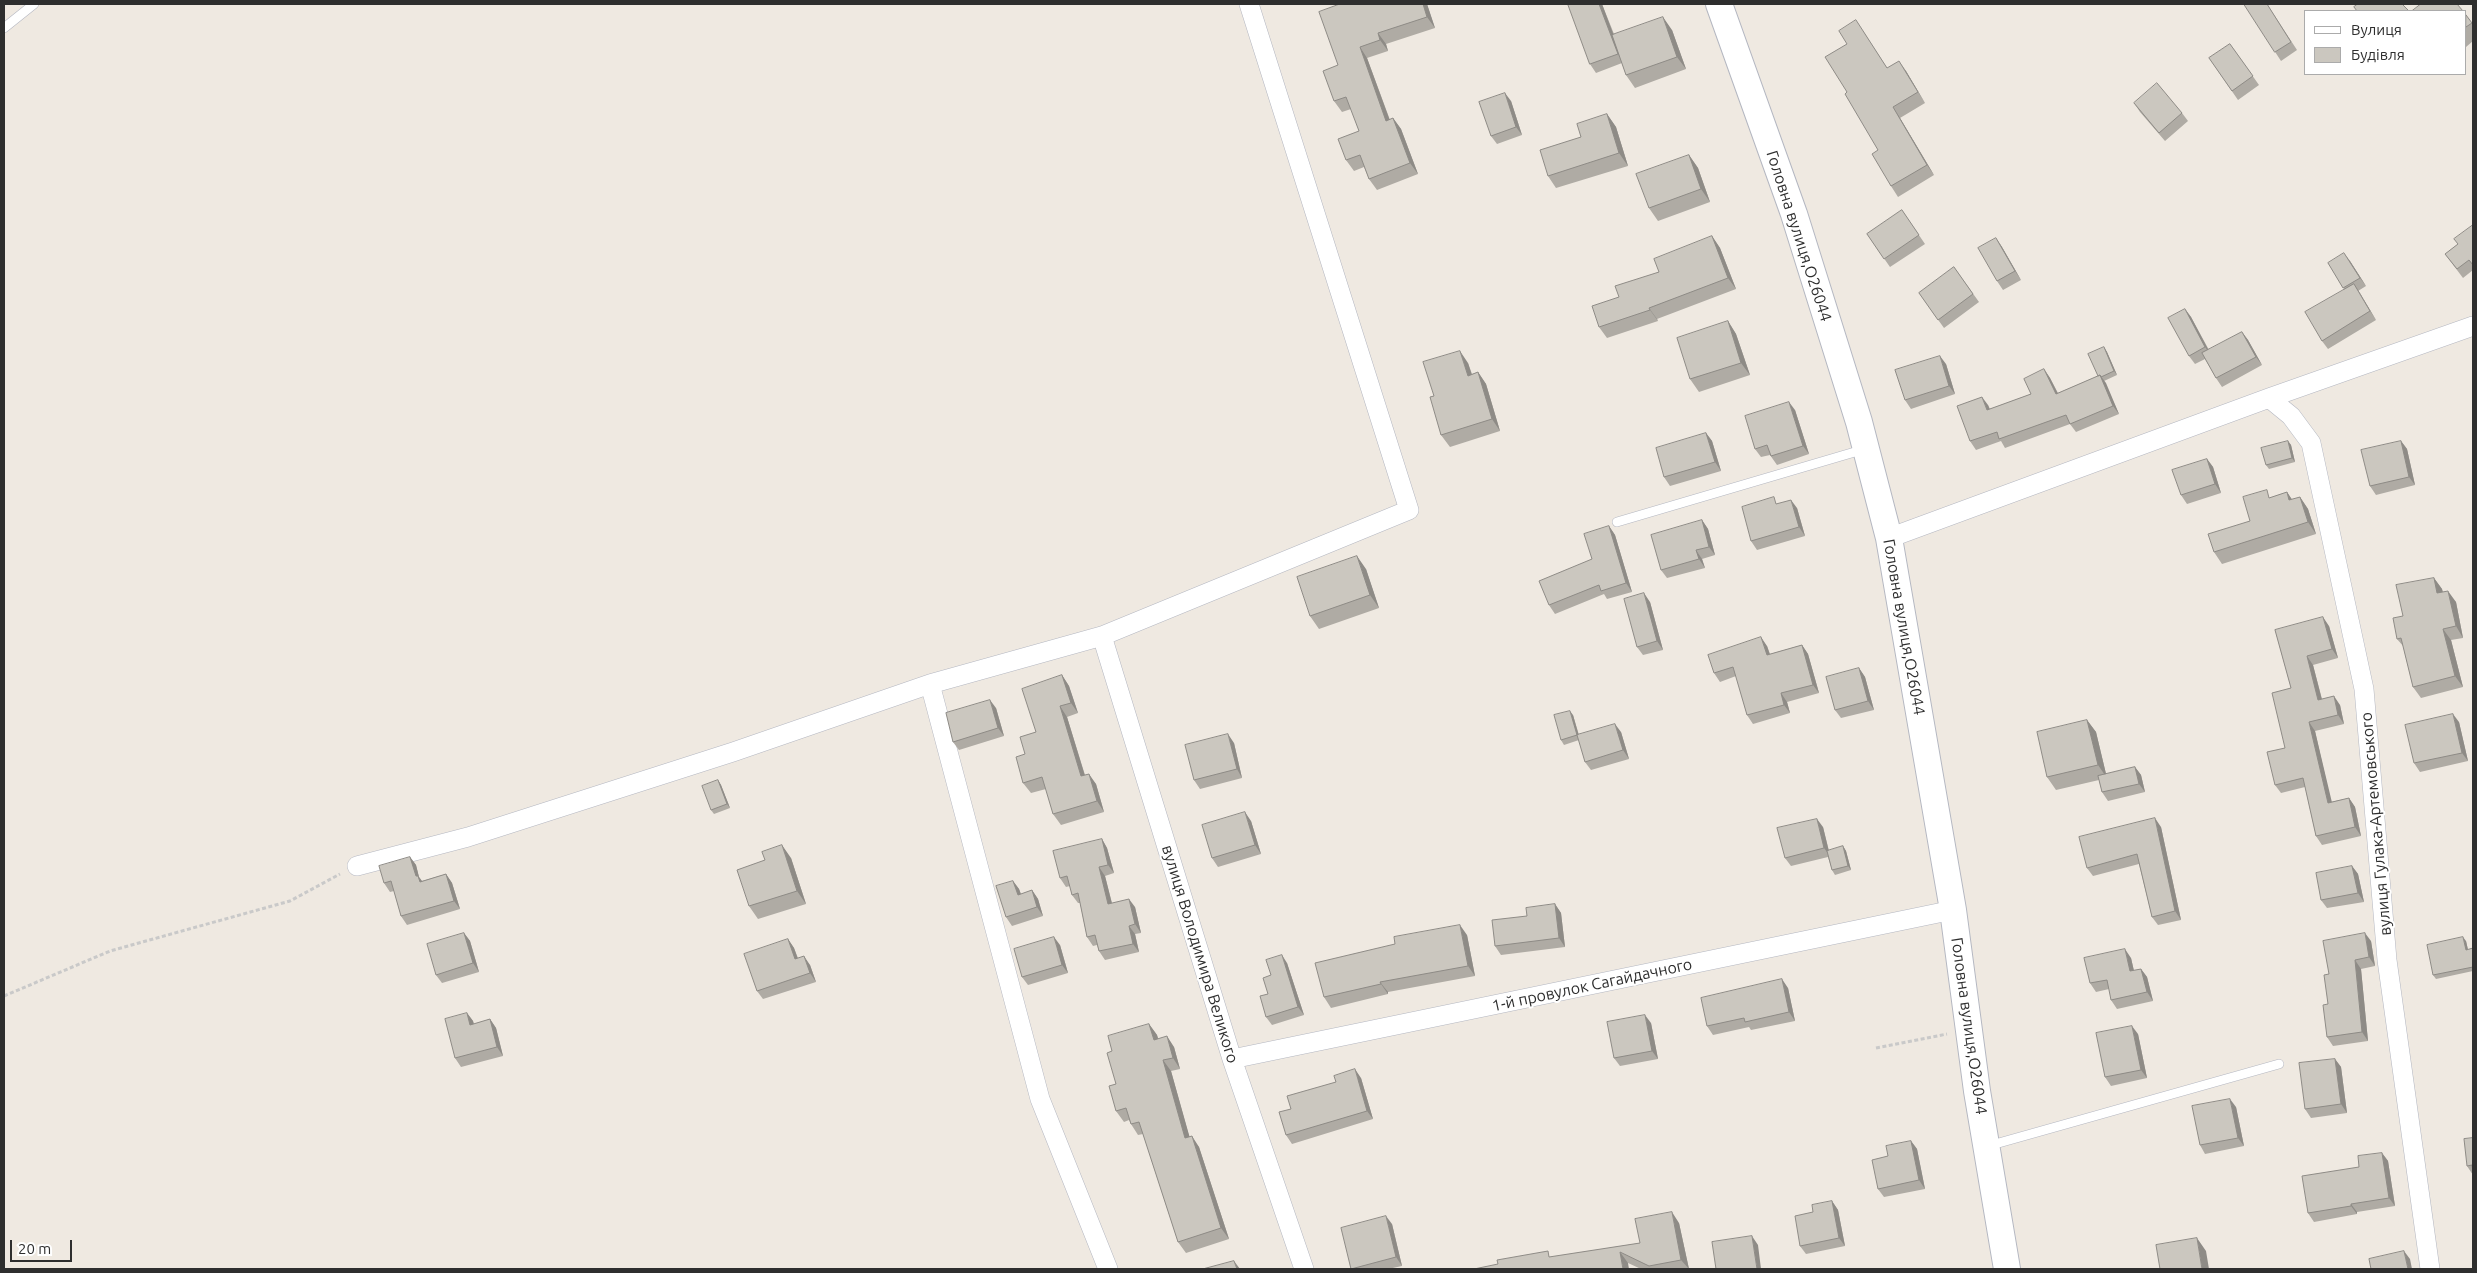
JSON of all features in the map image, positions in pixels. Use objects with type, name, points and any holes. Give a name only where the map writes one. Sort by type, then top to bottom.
[{"type":"main road","name":"Головна вулиця,О26044","points":[[1719,4],[1794,214],[1865,449],[1889,538],[1953,910],[1977,1091],[1988,1146],[2007,1269]]},
{"type":"street","points":[[351,869],[468,837],[733,752],[930,684],[1102,636],[1409,510],[1249,4]]},
{"type":"street","points":[[1889,538],[2269,398],[2473,326]]},
{"type":"street","name":"вулиця Гулака-Артемовського","points":[[2269,398],[2292,416],[2311,443],[2364,689],[2387,960],[2430,1269]]},
{"type":"street","name":"вулиця Володимира Великого","points":[[1102,636],[1232,1059],[1304,1269]]},
{"type":"street","points":[[930,684],[1040,1099],[1108,1269]]},
{"type":"street","name":"1-й провулок Сагайдачного","points":[[1232,1059],[1953,910]]},
{"type":"lane","points":[[4,28],[34,4]]},
{"type":"lane","points":[[1617,522],[1865,449]]},
{"type":"lane","points":[[1988,1146],[2279,1064]]},
{"type":"path","points":[[4,996],[110,951],[290,901],[351,869]]},
{"type":"path","points":[[1876,1048],[1969,1030]]},
{"type":"building","points":[[1340,4],[1423,4],[1427,17],[1378,33],[1380,40],[1360,47],[1386,121],[1393,118],[1410,163],[1369,179],[1360,155],[1346,160],[1338,139],[1359,131],[1346,97],[1334,101],[1323,71],[1338,65],[1319,12]]},
{"type":"building","points":[[1568,4],[1599,4],[1618,54],[1590,64]]},
{"type":"building","points":[[2244,4],[2267,4],[2291,42],[2275,52]]},
{"type":"building","points":[[2358,4],[2402,4],[2408,10],[2356,10],[2354,7]]},
{"type":"building","points":[[2421,4],[2457,4],[2462,10],[2413,10]]},
{"type":"building","points":[[2467,16],[2472,23],[2467,26]]},
{"type":"building","points":[[1663,17],[1677,57],[1626,75],[1612,35]]},
{"type":"building","points":[[1856,20],[1887,68],[1899,61],[1918,92],[1893,107],[1927,165],[1891,186],[1872,154],[1878,150],[1845,94],[1847,92],[1825,57],[1847,44],[1839,31]]},
{"type":"building","points":[[2230,44],[2253,76],[2232,91],[2209,58]]},
{"type":"building","points":[[2157,83],[2182,113],[2159,133],[2134,103]]},
{"type":"building","points":[[1505,93],[1516,127],[1491,136],[1479,102]]},
{"type":"building","points":[[1607,114],[1619,153],[1548,176],[1540,150],[1581,137],[1577,124]]},
{"type":"building","points":[[1689,155],[1701,189],[1649,208],[1636,174]]},
{"type":"building","points":[[1902,210],[1919,235],[1884,259],[1867,234]]},
{"type":"building","points":[[2473,225],[2473,265],[2469,260],[2457,269],[2445,254],[2458,244],[2454,239]]},
{"type":"building","points":[[1712,236],[1728,278],[1649,308],[1650,310],[1599,327],[1592,306],[1619,297],[1615,286],[1659,272],[1654,259]]},
{"type":"building","points":[[1996,238],[2015,271],[1997,281],[1978,248]]},
{"type":"building","points":[[2344,253],[2360,278],[2343,288],[2328,263]]},
{"type":"building","points":[[1954,267],[1973,294],[1938,320],[1919,293]]},
{"type":"building","points":[[2354,284],[2370,311],[2322,341],[2305,312]]},
{"type":"building","points":[[2185,309],[2205,347],[2189,356],[2168,318]]},
{"type":"building","points":[[1728,321],[1741,363],[1690,379],[1677,338]]},
{"type":"building","points":[[2242,332],[2256,357],[2216,378],[2202,353]]},
{"type":"building","points":[[2104,347],[2114,371],[2101,377],[2100,375],[2098,376],[2088,354]]},
{"type":"building","points":[[1460,351],[1468,376],[1478,372],[1492,419],[1441,435],[1430,397],[1434,396],[1423,362]]},
{"type":"building","points":[[1940,356],[1949,386],[1905,400],[1895,370]]},
{"type":"building","points":[[2044,369],[2056,394],[2100,375],[2113,406],[2070,424],[2066,415],[1999,439],[1997,432],[1970,441],[1957,406],[1982,397],[1987,410],[2031,394],[2024,379]]},
{"type":"building","points":[[1789,402],[1803,446],[1771,456],[1767,445],[1755,449],[1745,416]]},
{"type":"building","points":[[1706,433],[1715,462],[1664,477],[1656,448]]},
{"type":"building","points":[[2288,441],[2292,458],[2266,465],[2261,448]]},
{"type":"building","points":[[2401,441],[2409,477],[2370,486],[2361,450]]},
{"type":"building","points":[[2207,459],[2215,484],[2181,495],[2172,470]]},
{"type":"building","points":[[2267,490],[2269,498],[2287,492],[2289,500],[2300,497],[2308,522],[2214,552],[2208,534],[2250,521],[2243,497]]},
{"type":"building","points":[[1774,497],[1776,504],[1791,500],[1799,527],[1751,541],[1742,507]]},
{"type":"building","points":[[1702,520],[1709,547],[1696,550],[1699,559],[1661,570],[1651,535]]},
{"type":"building","points":[[1609,526],[1626,583],[1601,591],[1599,585],[1549,605],[1539,581],[1592,559],[1584,534]]},
{"type":"building","points":[[1357,556],[1370,595],[1310,616],[1297,577]]},
{"type":"building","points":[[2434,578],[2437,593],[2448,591],[2456,626],[2443,629],[2455,676],[2413,687],[2401,638],[2397,639],[2393,618],[2403,616],[2396,585]]},
{"type":"building","points":[[1644,593],[1657,641],[1637,647],[1624,599]]},
{"type":"building","points":[[2323,617],[2332,649],[2307,656],[2318,700],[2334,696],[2338,715],[2309,722],[2328,803],[2349,798],[2355,827],[2316,836],[2303,778],[2275,785],[2267,752],[2285,748],[2272,693],[2291,688],[2275,630]]},
{"type":"building","points":[[1761,637],[1767,655],[1802,645],[1813,685],[1781,693],[1784,705],[1747,715],[1733,667],[1714,673],[1708,655]]},
{"type":"building","points":[[1859,668],[1868,701],[1835,710],[1826,677]]},
{"type":"building","points":[[1062,675],[1071,703],[1060,706],[1081,776],[1089,774],[1097,801],[1053,814],[1042,777],[1023,783],[1016,757],[1025,754],[1020,737],[1036,732],[1022,689]]},
{"type":"building","points":[[990,700],[998,728],[953,742],[946,713]]},
{"type":"building","points":[[1570,711],[1577,735],[1561,740],[1554,715]]},
{"type":"building","points":[[2453,714],[2462,753],[2414,763],[2405,725]]},
{"type":"building","points":[[2087,720],[2098,765],[2047,777],[2037,732]]},
{"type":"building","points":[[1615,724],[1623,750],[1585,762],[1577,735]]},
{"type":"building","points":[[1228,734],[1237,769],[1194,780],[1185,745]]},
{"type":"building","points":[[2135,767],[2139,784],[2102,792],[2098,776]]},
{"type":"building","points":[[718,780],[727,804],[711,810],[702,786]]},
{"type":"building","points":[[1245,812],[1255,845],[1212,858],[1202,825]]},
{"type":"building","points":[[2155,818],[2175,911],[2152,917],[2137,854],[2087,868],[2079,837]]},
{"type":"building","points":[[1817,819],[1824,848],[1785,858],[1777,828]]},
{"type":"building","points":[[1102,839],[1108,865],[1099,867],[1108,904],[1129,899],[1135,924],[1129,926],[1133,944],[1099,951],[1095,935],[1087,937],[1078,893],[1072,895],[1067,876],[1060,878],[1053,851]]},
{"type":"building","points":[[782,845],[797,891],[749,906],[737,870],[765,860],[762,852]]},
{"type":"building","points":[[1843,846],[1848,866],[1832,870],[1827,851]]},
{"type":"building","points":[[410,857],[420,882],[446,874],[454,901],[401,916],[391,881],[384,883],[379,866]]},
{"type":"building","points":[[2352,866],[2358,893],[2321,900],[2316,873]]},
{"type":"building","points":[[1013,881],[1018,895],[1032,890],[1037,907],[1006,917],[996,886]]},
{"type":"building","points":[[1555,904],[1559,938],[1495,946],[1492,920],[1527,916],[1526,908]]},
{"type":"building","points":[[1460,925],[1468,966],[1380,982],[1381,984],[1324,997],[1315,963],[1395,944],[1394,937]]},
{"type":"building","points":[[464,933],[473,963],[436,975],[427,944]]},
{"type":"building","points":[[2365,933],[2369,957],[2355,960],[2362,1032],[2327,1037],[2323,1005],[2328,1004],[2324,975],[2329,974],[2323,941]]},
{"type":"building","points":[[1054,937],[1062,965],[1022,977],[1014,949]]},
{"type":"building","points":[[2463,937],[2466,950],[2473,948],[2473,967],[2433,975],[2427,945]]},
{"type":"building","points":[[788,939],[795,959],[804,956],[810,973],[757,991],[744,954]]},
{"type":"building","points":[[2125,949],[2130,971],[2141,969],[2147,992],[2111,1000],[2107,980],[2090,983],[2084,958]]},
{"type":"building","points":[[1282,955],[1298,1007],[1266,1017],[1260,996],[1268,994],[1263,978],[1271,975],[1266,960]]},
{"type":"building","points":[[1782,979],[1789,1012],[1745,1022],[1744,1018],[1707,1026],[1701,998]]},
{"type":"building","points":[[467,1013],[470,1025],[490,1019],[497,1047],[455,1058],[445,1019]]},
{"type":"building","points":[[1645,1015],[1652,1051],[1614,1058],[1607,1022]]},
{"type":"building","points":[[1149,1024],[1154,1040],[1167,1036],[1173,1058],[1163,1060],[1185,1138],[1192,1136],[1221,1228],[1178,1242],[1139,1122],[1131,1124],[1126,1108],[1116,1111],[1109,1086],[1116,1084],[1107,1053],[1112,1051],[1108,1036]]},
{"type":"building","points":[[2132,1026],[2141,1070],[2105,1077],[2096,1033]]},
{"type":"building","points":[[2335,1059],[2341,1104],[2305,1109],[2299,1063]]},
{"type":"building","points":[[1355,1069],[1367,1111],[1286,1135],[1279,1112],[1291,1109],[1287,1096],[1336,1082],[1334,1076]]},
{"type":"building","points":[[2230,1099],[2238,1138],[2200,1145],[2192,1106]]},
{"type":"building","points":[[2473,1138],[2473,1172],[2472,1165],[2467,1166],[2464,1139]]},
{"type":"building","points":[[1911,1141],[1919,1180],[1878,1189],[1872,1160],[1888,1156],[1886,1146]]},
{"type":"building","points":[[2382,1153],[2389,1198],[2308,1213],[2302,1176],[2359,1167],[2358,1156]]},
{"type":"building","points":[[1832,1201],[1839,1238],[1800,1246],[1795,1216],[1813,1212],[1812,1205]]},
{"type":"building","points":[[1672,1212],[1681,1260],[1649,1266],[1620,1252],[1623,1269],[1474,1269],[1498,1264],[1497,1260],[1548,1251],[1549,1257],[1640,1243],[1635,1219]]},
{"type":"building","points":[[1386,1216],[1396,1257],[1351,1269],[1341,1228]]},
{"type":"building","points":[[1752,1236],[1757,1269],[1716,1269],[1712,1242]]},
{"type":"building","points":[[2197,1238],[2202,1269],[2160,1269],[2156,1245]]},
{"type":"building","points":[[2404,1251],[2408,1269],[2371,1269],[2369,1259]]},
{"type":"building","points":[[1234,1261],[1237,1269],[1203,1269]]}]
